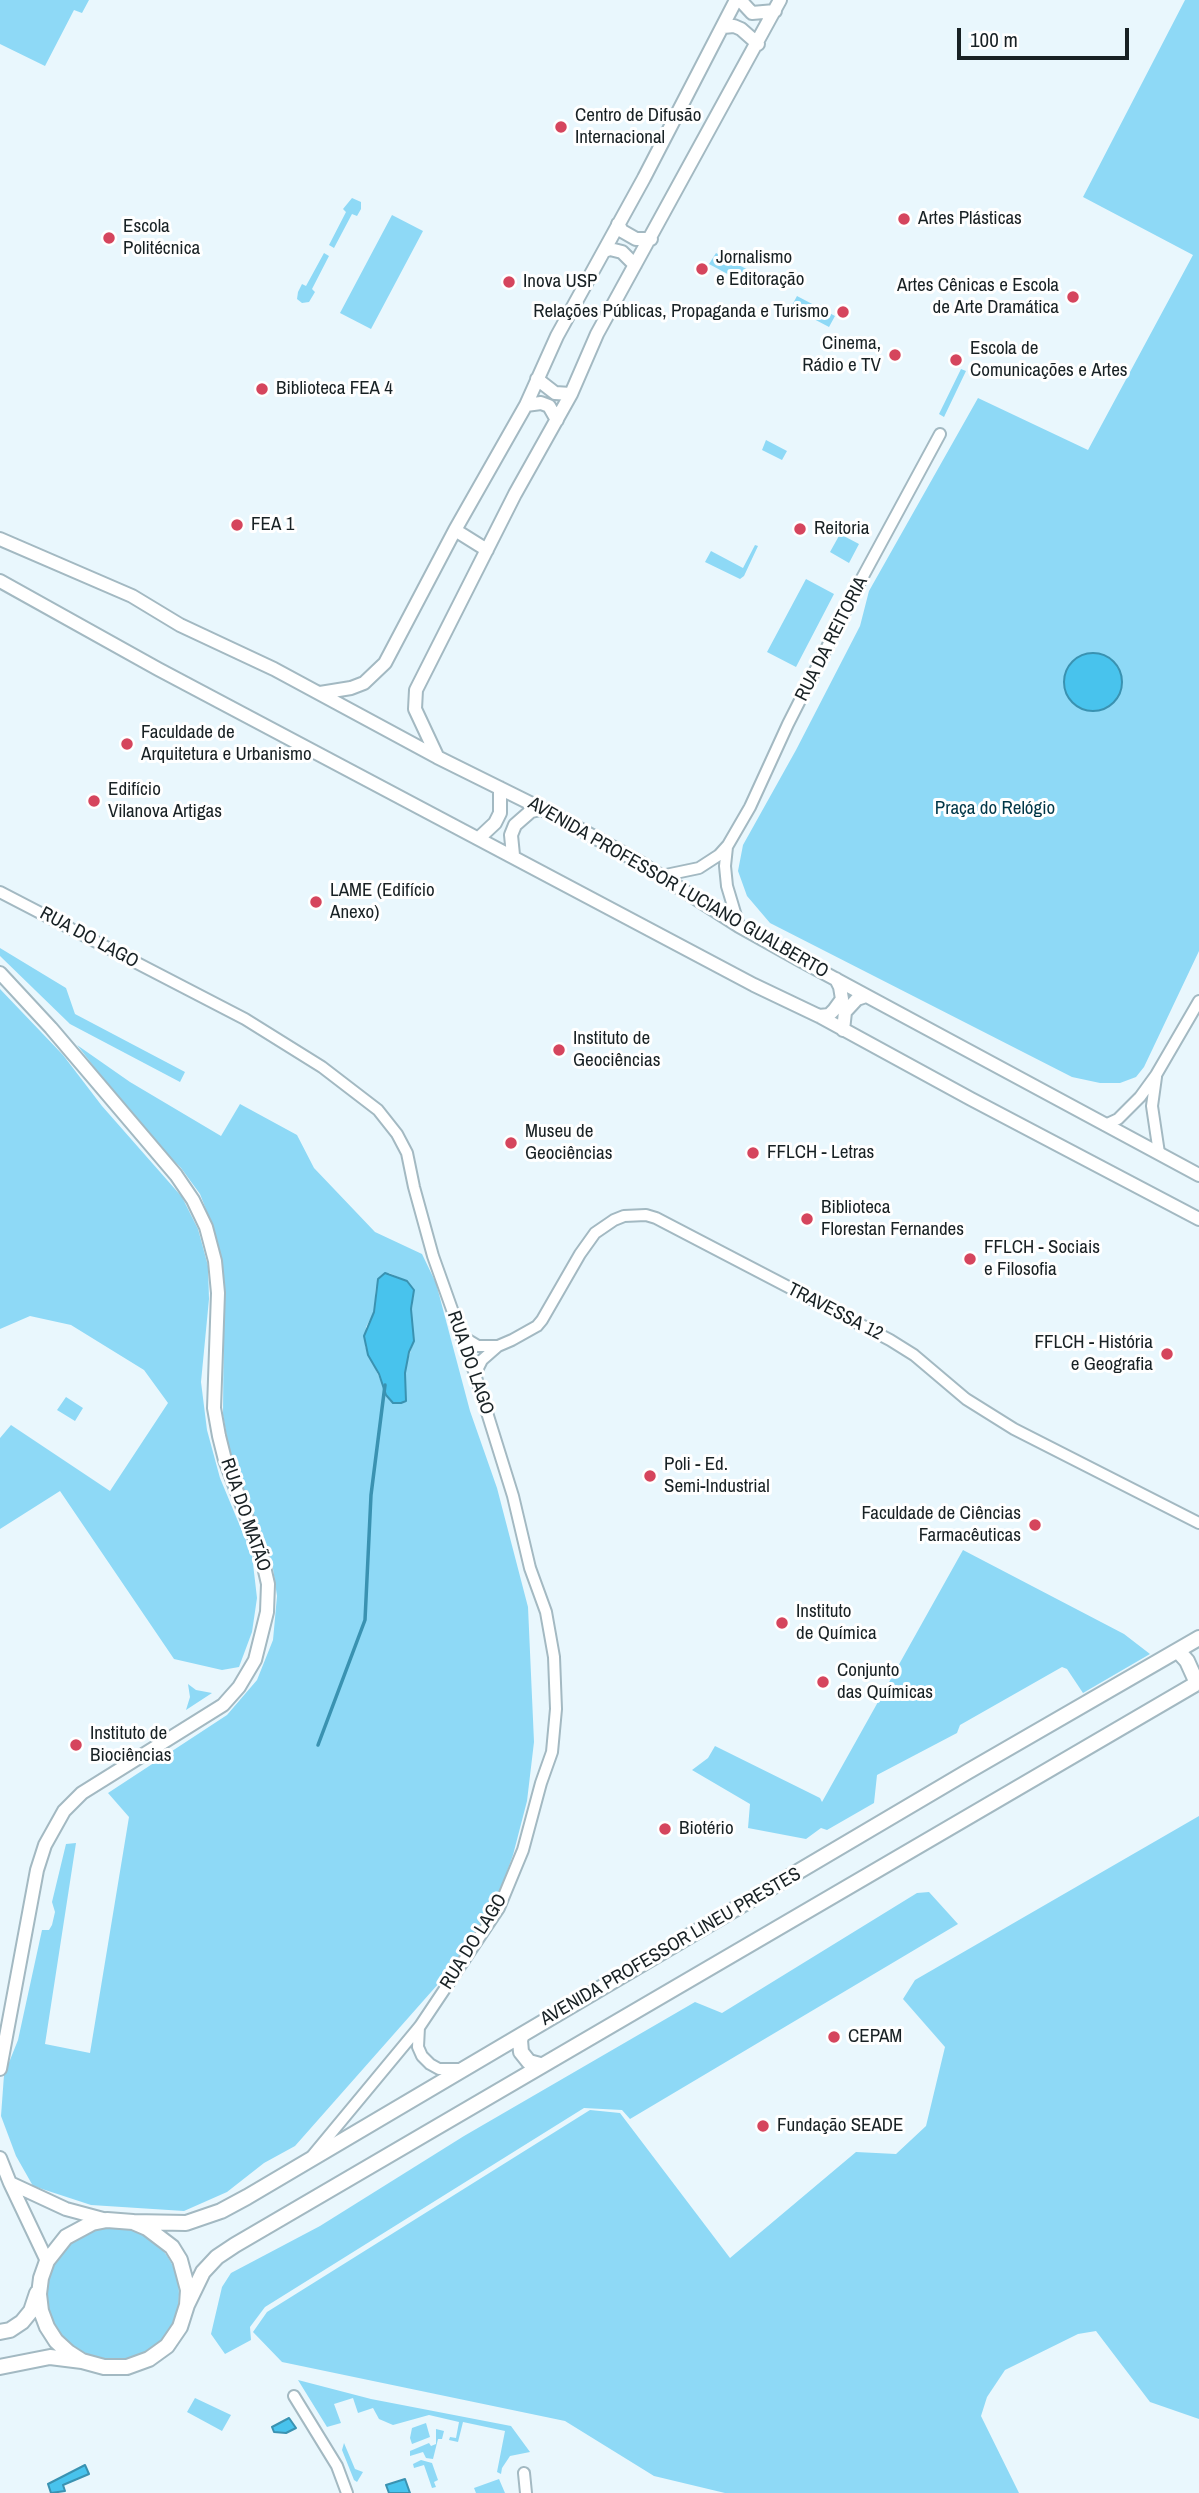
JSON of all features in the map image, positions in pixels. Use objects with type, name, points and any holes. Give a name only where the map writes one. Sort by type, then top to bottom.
[{"type":"main road","name":"AVENIDA PROFESSOR LINEU PRESTES","points":[[133,2222],[169,2224],[201,2220],[247,2197],[1197,1639]]},
{"type":"main road","points":[[1197,1639],[1199,1657]]},
{"type":"main road","points":[[1178,1651],[1187,1661],[1198,1682]]},
{"type":"main road","name":"AVENIDA PROFESSOR LINEU PRESTES","points":[[187,2305],[203,2272],[217,2257],[1198,1682]]},
{"type":"main road","points":[[522,2035],[521,2052],[528,2062],[540,2066]]},
{"type":"main road","points":[[0,2332],[10,2330],[31,2311],[47,2261],[55,2248],[72,2233],[92,2223],[107,2220],[133,2222],[148,2228],[172,2247],[186,2274],[187,2305],[180,2327],[167,2346],[149,2359],[127,2367],[104,2367],[50,2357],[0,2367]]},
{"type":"main road","points":[[41,2278],[41,2311],[47,2327],[56,2341],[82,2361]]},
{"type":"street","points":[[320,693],[364,683],[385,663],[455,530],[526,405],[553,344],[738,0],[752,13],[778,6]]},
{"type":"street","points":[[437,757],[415,709],[416,690],[521,482],[571,394],[597,334],[778,6]]},
{"type":"street","points":[[723,27],[734,26],[741,29],[758,44]]},
{"type":"street","points":[[618,224],[622,231],[636,239],[651,239]]},
{"type":"street","points":[[604,251],[610,249],[622,252],[635,265]]},
{"type":"street","points":[[537,379],[555,393],[571,394]]},
{"type":"street","points":[[526,405],[534,402],[549,406],[557,420]]},
{"type":"street","name":"RUA DA REITORIA","points":[[661,876],[698,868],[728,845],[750,807],[788,724],[862,580],[940,434]]},
{"type":"street","points":[[455,530],[486,550]]},
{"type":"street","name":"AVENIDA PROFESSOR LUCIANO GUALBERTO","points":[[3,543],[132,596],[180,625],[320,693],[437,757],[541,809],[661,876],[739,926],[1199,1175]]},
{"type":"street","points":[[0,581],[158,669],[754,985],[820,1016],[1199,1219]]},
{"type":"street","points":[[479,838],[495,823],[500,813],[500,788]]},
{"type":"street","points":[[513,855],[511,845],[515,825],[531,811],[541,809]]},
{"type":"street","name":"RUA DA REITORIA","points":[[728,845],[725,866],[727,886],[739,926]]},
{"type":"street","name":"RUA DO LAGO","points":[[0,892],[245,1020],[323,1067],[378,1110],[397,1134],[407,1153],[433,1256],[475,1374],[513,1496],[530,1568],[547,1612],[554,1657],[556,1709],[552,1752],[523,1850],[499,1908],[420,2026],[309,2160]]},
{"type":"street","name":"RUA DO MATÃO","points":[[0,973],[51,1028],[176,1175],[193,1199],[206,1227],[215,1261],[218,1293],[214,1408],[225,1461],[262,1558],[268,1584],[267,1612],[255,1660],[239,1687],[223,1705],[82,1793],[64,1811],[46,1845],[37,1870],[0,2069]]},
{"type":"street","points":[[820,1016],[834,1010],[842,999],[836,979]]},
{"type":"street","points":[[843,1030],[845,1012],[858,999],[866,996]]},
{"type":"street","points":[[1105,1125],[1128,1110],[1156,1075],[1199,1001]]},
{"type":"street","points":[[1156,1075],[1152,1106],[1159,1153]]},
{"type":"street","name":"TRAVESSA 12","points":[[475,1374],[482,1360],[498,1346],[542,1320],[580,1254],[596,1233],[624,1216],[646,1215],[890,1340],[914,1355],[966,1399],[1014,1429],[1199,1523]]},
{"type":"street","points":[[463,1337],[478,1346],[498,1346]]},
{"type":"street","points":[[420,2026],[418,2047],[429,2064],[439,2069],[465,2069]]},
{"type":"street","points":[[2,2165],[47,2261]]},
{"type":"street","points":[[10,2183],[66,2209],[107,2220]]},
{"type":"street","points":[[294,2396],[331,2455],[346,2493]]},
{"type":"street","points":[[524,2473],[526,2493]]},
{"type":"green space","points":[[0,0],[89,0],[82,13],[74,10],[45,66],[0,44]]},
{"type":"green space","name":"Praça do Relógio","points":[[1185,0],[1199,0],[1199,951],[1144,1067],[1136,1077],[1120,1083],[1100,1083],[1072,1077],[770,923],[747,896],[738,871],[743,845],[860,626],[869,591],[978,398],[1088,450],[1193,255],[1083,197]]},
{"type":"green space","points":[[352,198],[361,202],[361,209],[357,216],[352,214],[334,248],[329,245],[346,212],[343,209]]},
{"type":"green space","points":[[392,215],[423,231],[371,329],[340,313]]},
{"type":"green space","points":[[324,253],[329,256],[312,289],[315,292],[309,302],[302,303],[297,299],[298,292],[302,284],[306,286]]},
{"type":"green space","points":[[716,253],[754,273],[748,285],[709,264]]},
{"type":"green space","points":[[797,296],[835,316],[829,327],[791,307]]},
{"type":"green space","points":[[961,369],[966,371],[944,417],[939,414]]},
{"type":"green space","points":[[766,440],[787,451],[782,460],[762,450]]},
{"type":"green space","points":[[840,534],[859,544],[849,563],[830,552]]},
{"type":"green space","points":[[755,545],[758,546],[740,579],[705,562],[711,551],[743,568]]},
{"type":"green space","points":[[806,579],[834,594],[796,667],[767,652]]},
{"type":"green space","points":[[0,948],[66,988],[75,1014],[185,1072],[180,1082],[70,1024],[0,956]]},
{"type":"green space","points":[[0,989],[63,1055],[102,1106],[182,1197],[198,1229],[208,1266],[209,1299],[201,1382],[207,1430],[220,1478],[252,1555],[257,1598],[252,1632],[239,1667],[222,1670],[174,1659],[60,1491],[0,1529],[0,1438],[11,1425],[110,1491],[168,1403],[144,1370],[71,1325],[30,1316],[0,1329]]},
{"type":"green space","points":[[77,1045],[130,1082],[221,1136],[240,1104],[297,1135],[314,1168],[375,1232],[422,1254],[436,1283],[470,1411],[497,1488],[528,1607],[534,1742],[527,1801],[513,1855],[495,1905],[467,1949],[295,2146],[264,2163],[227,2192],[184,2211],[91,2205],[33,2186],[16,2156],[1,2116],[4,2075],[18,2040],[42,1930],[49,1930],[52,1925],[55,1912],[52,1902],[66,1844],[76,1843],[45,2044],[90,2053],[129,1817],[108,1793],[227,1715],[257,1680],[273,1640],[277,1596],[272,1562],[231,1460],[223,1415],[224,1294],[221,1261],[212,1225],[200,1194],[181,1168],[142,1128]],"holes":[[[389,1273],[407,1281],[414,1290],[411,1318],[414,1341],[406,1365],[406,1389],[401,1403],[390,1401],[365,1346],[366,1327],[374,1312],[376,1287]]]},
{"type":"green space","points":[[66,1397],[83,1408],[75,1421],[57,1410]]},
{"type":"green space","points":[[963,1550],[1124,1634],[1150,1654],[1083,1693],[1067,1669],[1062,1667],[960,1725],[957,1733],[877,1775],[874,1803],[827,1830],[821,1828],[806,1839],[748,1828],[750,1804],[692,1770],[708,1758],[715,1746],[820,1798],[822,1802]]},
{"type":"green space","points":[[188,1684],[196,1690],[212,1693],[186,1710],[190,1697]]},
{"type":"green space","points":[[1199,1816],[1199,2419],[1150,2402],[1096,2331],[1078,2334],[1005,2370],[987,2397],[981,2416],[1019,2493],[725,2493],[654,2476],[565,2421],[282,2362],[253,2332],[267,2312],[590,2110],[620,2113],[730,2258],[856,2152],[896,2154],[926,2126],[945,2047],[903,1999],[915,1980]]},
{"type":"green space","points":[[929,1892],[958,1924],[630,2119],[622,2110],[584,2108],[265,2307],[250,2327],[251,2340],[225,2354],[211,2334],[222,2287],[231,2273],[320,2226],[464,2136],[695,2002],[722,2013],[917,1893]]},
{"type":"green space","points":[[112,2227],[137,2233],[159,2247],[173,2269],[179,2294],[173,2319],[159,2341],[137,2355],[112,2361],[87,2355],[65,2341],[51,2319],[45,2294],[51,2269],[65,2247],[87,2233]]},
{"type":"green space","points":[[298,2380],[371,2399],[511,2426],[530,2452],[510,2456],[501,2474],[497,2472],[505,2431],[463,2422],[458,2442],[449,2440],[450,2437],[456,2438],[459,2422],[429,2415],[393,2425],[379,2419],[373,2408],[358,2413],[353,2398],[334,2404],[341,2423],[327,2427]]},
{"type":"green space","points":[[195,2398],[231,2415],[222,2431],[187,2412]]},
{"type":"green space","points":[[426,2423],[430,2437],[412,2444],[412,2428]]},
{"type":"green space","points":[[436,2429],[444,2431],[442,2439],[438,2439],[433,2459],[426,2458],[423,2452],[410,2456],[410,2451],[429,2443],[431,2446],[436,2444]]},
{"type":"green space","points":[[344,2443],[355,2469],[363,2472],[357,2482],[342,2450]]},
{"type":"green space","points":[[421,2460],[432,2463],[438,2480],[434,2482],[436,2487],[432,2488],[424,2465],[414,2468],[413,2464]]},
{"type":"green space","points":[[499,2479],[505,2493],[476,2493],[474,2488]]},
{"type":"shaded area","points":[[1087,653],[1099,653],[1114,661],[1122,676],[1122,688],[1114,703],[1099,711],[1087,711],[1072,703],[1064,688],[1064,676],[1072,661]]},
{"type":"shaded area","points":[[385,1273],[407,1281],[414,1290],[411,1309],[414,1341],[405,1373],[406,1401],[401,1403],[393,1403],[386,1395],[379,1374],[368,1355],[364,1336],[374,1312],[378,1279]]},
{"type":"shaded area","points":[[289,2418],[296,2428],[286,2433],[274,2432],[272,2427]]},
{"type":"shaded area","points":[[85,2465],[89,2474],[63,2485],[65,2491],[51,2493],[48,2484]]},
{"type":"shaded area","points":[[405,2479],[410,2493],[389,2493],[386,2485]]},
{"type":"waterway","points":[[318,1745],[365,1620],[371,1495],[385,1385]]},
{"type":"place","name":"Centro de Difusão Internacional","points":[[561,127]]},
{"type":"place","name":"Artes Plásticas","points":[[904,219]]},
{"type":"place","name":"Escola Politécnica","points":[[109,238]]},
{"type":"place","name":"Jornalismo e Editoração","points":[[702,269]]},
{"type":"place","name":"Inova USP","points":[[509,282]]},
{"type":"place","name":"Artes Cênicas e Escola de Arte Dramática","points":[[1073,297]]},
{"type":"place","name":"Relações Públicas, Propaganda e Turismo","points":[[843,312]]},
{"type":"place","name":"Cinema, Rádio e TV","points":[[895,355]]},
{"type":"place","name":"Escola de Comunicações e Artes","points":[[956,360]]},
{"type":"place","name":"Biblioteca FEA 4","points":[[262,389]]},
{"type":"place","name":"FEA 1","points":[[237,525]]},
{"type":"place","name":"Reitoria","points":[[800,529]]},
{"type":"place","name":"Faculdade de Arquitetura e Urbanismo","points":[[127,744]]},
{"type":"place","name":"Edifício Vilanova Artigas","points":[[94,801]]},
{"type":"place","name":"LAME (Edifício Anexo)","points":[[316,902]]},
{"type":"place","name":"Instituto de Geociências","points":[[559,1050]]},
{"type":"place","name":"Museu de Geociências","points":[[511,1143]]},
{"type":"place","name":"FFLCH - Letras","points":[[753,1153]]},
{"type":"place","name":"Biblioteca Florestan Fernandes","points":[[807,1219]]},
{"type":"place","name":"FFLCH - Sociais e Filosofia","points":[[970,1259]]},
{"type":"place","name":"FFLCH - História e Geografia","points":[[1167,1354]]},
{"type":"place","name":"Poli - Ed. Semi-Industrial","points":[[650,1476]]},
{"type":"place","name":"Faculdade de Ciências Farmacêuticas","points":[[1035,1525]]},
{"type":"place","name":"Instituto de Química","points":[[782,1623]]},
{"type":"place","name":"Conjunto das Químicas","points":[[823,1682]]},
{"type":"place","name":"Instituto de Biociências","points":[[76,1745]]},
{"type":"place","name":"Biotério","points":[[665,1829]]},
{"type":"place","name":"CEPAM","points":[[834,2037]]},
{"type":"place","name":"Fundação SEADE","points":[[763,2126]]}]
